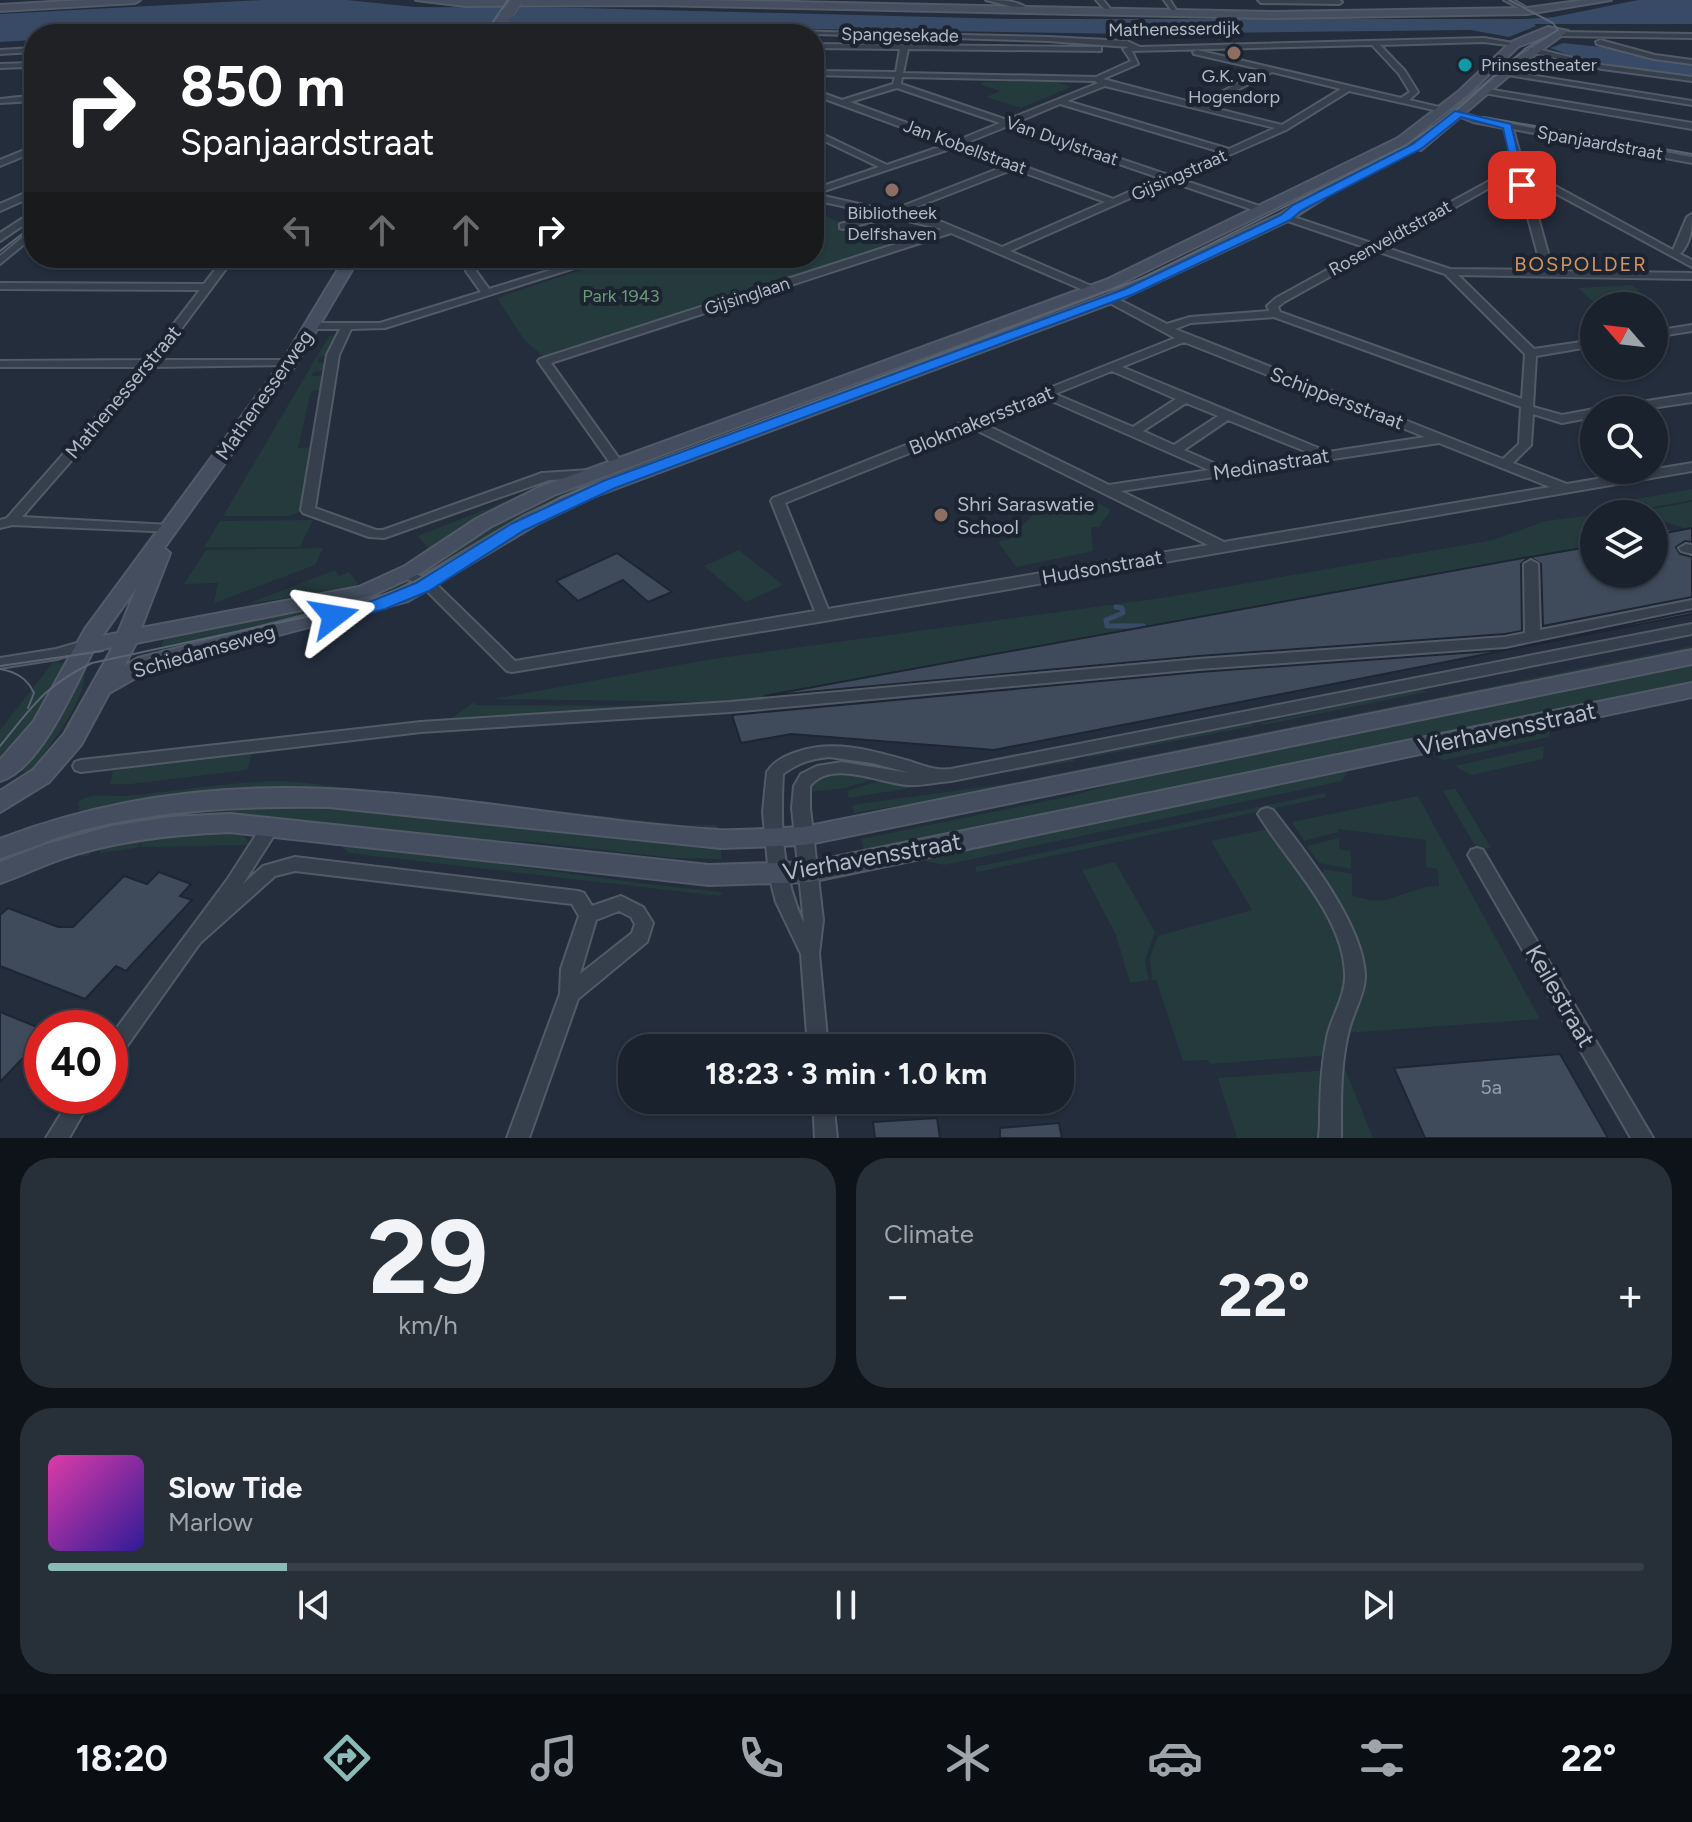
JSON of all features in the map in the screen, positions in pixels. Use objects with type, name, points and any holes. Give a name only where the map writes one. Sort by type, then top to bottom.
[{"type":"street","points":[[2,0],[54,4],[135,0]]},
{"type":"street","points":[[421,0],[951,5],[1027,11],[1272,15],[1444,11],[1529,13],[1606,0]]},
{"type":"street","points":[[492,24],[504,0]]},
{"type":"street","points":[[496,24],[517,0]]},
{"type":"street","points":[[989,0],[1023,7],[1027,11]]},
{"type":"street","points":[[1087,0],[1098,13]]},
{"type":"street","points":[[1099,0],[1111,13]]},
{"type":"street","points":[[1167,0],[1177,14]]},
{"type":"street","points":[[1529,13],[1594,0]]},
{"type":"street","points":[[1261,1],[1272,15]]},
{"type":"street","points":[[1261,1],[1337,1],[1350,14]]},
{"type":"street","points":[[0,8],[19,3]]},
{"type":"street","name":"Schiedamseweg","points":[[100,689],[146,663],[378,605],[428,584],[532,519],[623,470],[1101,295],[1285,217],[1417,146],[1533,50],[1562,32],[1529,13],[1515,44],[1402,141],[1101,295]]},
{"type":"street","points":[[1562,32],[1692,34]]},
{"type":"street","name":"Spangesekade","points":[[824,33],[1042,37],[1127,43],[1137,48]]},
{"type":"street","points":[[1585,34],[1622,48],[1692,62]]},
{"type":"street","name":"Mathenesserdijk","points":[[824,46],[1127,49],[1495,40],[1533,50]]},
{"type":"street","points":[[1374,43],[1402,73],[1414,92],[1403,101]]},
{"type":"street","points":[[1622,48],[1692,44]]},
{"type":"street","points":[[1177,47],[1459,113]]},
{"type":"street","points":[[897,80],[904,48]]},
{"type":"street","points":[[824,193],[1062,102],[1135,62],[1127,49]]},
{"type":"street","points":[[1533,50],[1602,67],[1692,79]]},
{"type":"street","points":[[0,52],[24,51]]},
{"type":"street","points":[[0,66],[24,65]]},
{"type":"street","points":[[1200,106],[1271,70]]},
{"type":"street","points":[[1508,73],[1692,103]]},
{"type":"street","points":[[824,74],[897,80],[1100,81],[1283,128]]},
{"type":"street","points":[[843,102],[897,80]]},
{"type":"street","name":"Van Duylstraat","points":[[897,80],[1009,123],[1262,210]]},
{"type":"street","name":"Gijsingstraat","points":[[1004,250],[1173,179],[1283,128],[1348,88]]},
{"type":"street","points":[[1487,91],[1692,126]]},
{"type":"street","name":"Jan Kobellstraat","points":[[824,95],[1115,203]]},
{"type":"street","points":[[0,101],[24,99]]},
{"type":"street","points":[[1062,102],[1231,152]]},
{"type":"street","name":"Spanjaardstraat","points":[[1459,113],[1508,126],[1692,160]]},
{"type":"street","name":"Spanjaardstraat","points":[[1459,113],[1480,114],[1692,152]]},
{"type":"street","points":[[1508,126],[1517,169],[1548,272]]},
{"type":"street","points":[[824,138],[887,168]]},
{"type":"street","points":[[0,153],[16,156]]},
{"type":"street","points":[[0,163],[24,153]]},
{"type":"street","points":[[843,226],[890,214],[1015,165]]},
{"type":"street","points":[[1517,169],[1692,264]]},
{"type":"street","name":"Rosenveldtstraat","points":[[1275,314],[1272,306],[1280,300],[1517,169]]},
{"type":"street","points":[[0,208],[24,197]]},
{"type":"street","points":[[824,199],[939,224],[949,230]]},
{"type":"street","points":[[824,200],[876,217],[949,230]]},
{"type":"street","points":[[1285,217],[1449,272],[1692,276]]},
{"type":"street","points":[[1674,254],[1680,249],[1692,218]]},
{"type":"street","points":[[0,238],[24,221]]},
{"type":"street","name":"Schippersstraat","points":[[949,230],[1004,250],[1184,338],[1567,489]]},
{"type":"street","name":"Gijsinglaan","points":[[623,470],[544,361],[949,230]]},
{"type":"street","points":[[0,261],[24,244]]},
{"type":"street","name":"Mathenesserstraat","points":[[6,523],[149,363],[222,268]]},
{"type":"street","name":"Mathenesserweg","points":[[0,773],[42,730],[67,674],[84,646],[289,363],[346,268]]},
{"type":"street","points":[[472,268],[487,293]]},
{"type":"street","points":[[312,326],[381,326],[568,268]]},
{"type":"street","points":[[1449,272],[1531,353],[1525,445],[1505,464]]},
{"type":"street","points":[[0,286],[208,287]]},
{"type":"street","points":[[1167,328],[1190,320],[1275,314],[1562,419],[1580,416]]},
{"type":"street","name":"Mathenesserweg","points":[[347,327],[333,355],[307,509],[379,535],[400,529]]},
{"type":"street","points":[[1668,332],[1692,328]]},
{"type":"street","name":"Blokmakersstraat","points":[[824,616],[778,501],[1184,338]]},
{"type":"street","points":[[1531,353],[1580,345]]},
{"type":"street","points":[[0,364],[289,363]]},
{"type":"street","points":[[1112,367],[1327,456]]},
{"type":"street","points":[[1046,394],[1224,472]]},
{"type":"street","points":[[1134,432],[1185,398]]},
{"type":"street","points":[[1668,402],[1692,398]]},
{"type":"street","points":[[1175,450],[1227,415]]},
{"type":"street","points":[[972,423],[1221,546]]},
{"type":"street","name":"Medinastraat","points":[[1104,490],[1439,439]]},
{"type":"street","name":"Hudsonstraat","points":[[428,584],[512,667],[1692,467]]},
{"type":"street","name":"Schiedamseweg","points":[[400,529],[547,476],[623,470]]},
{"type":"street","name":"Schiedamseweg","points":[[84,646],[353,594],[405,574],[505,511],[590,474]]},
{"type":"street","points":[[6,523],[170,529]]},
{"type":"street","name":"Mathenesserweg","points":[[0,803],[29,785],[64,752],[128,636],[170,529]]},
{"type":"street","points":[[1531,564],[1533,637]]},
{"type":"street","points":[[405,574],[428,584]]},
{"type":"street","points":[[81,766],[264,737],[730,707],[1533,637],[1692,604]]},
{"type":"street","name":"Vierhavensstraat","points":[[804,836],[802,786],[819,770],[833,767],[910,780],[941,776],[1692,629]]},
{"type":"street","points":[[0,663],[57,654],[84,646]]},
{"type":"street","name":"Vierhavensstraat","points":[[0,849],[73,821],[125,810],[173,802],[266,796],[329,798],[721,839],[804,836],[1692,657]]},
{"type":"street","name":"Vierhavensstraat","points":[[0,873],[71,845],[116,833],[204,823],[271,826],[592,865],[709,875],[810,872],[1692,690]]},
{"type":"street","name":"Vierhavensstraat","points":[[776,839],[772,812],[773,778],[779,768],[798,755],[811,751],[831,751],[941,776]]},
{"type":"street","points":[[1267,814],[1328,903],[1354,966],[1353,989],[1338,1033],[1333,1066],[1330,1138]]},
{"type":"street","points":[[128,1028],[159,982],[197,937],[271,826]]},
{"type":"street","points":[[804,836],[814,920],[810,954],[817,1034]]},
{"type":"street","points":[[776,839],[778,875],[785,902],[810,954]]},
{"type":"street","name":"Keilestraat","points":[[1477,855],[1642,1138]]},
{"type":"street","points":[[197,937],[269,871],[295,864],[578,898],[588,916]]},
{"type":"street","points":[[518,1138],[570,994],[571,969],[588,916],[621,903],[637,912],[644,923],[640,937],[570,994]]},
{"type":"street","points":[[57,1138],[72,1114]]},
{"type":"street","points":[[824,1114],[826,1138]]},
{"type":"green space","points":[[1056,82],[1072,87],[1021,108],[986,97],[1000,91],[980,84]]},
{"type":"green space","name":"Park 1943","points":[[824,215],[892,248],[547,359],[524,340],[497,298],[586,268],[824,268]]},
{"type":"green space","points":[[1632,285],[1640,292],[1582,292],[1578,288]]},
{"type":"green space","points":[[329,336],[336,336],[329,355],[319,357],[317,363],[327,362],[325,371],[313,372],[312,376],[324,376],[322,390],[311,391],[298,448],[311,447],[302,511],[289,516],[223,516]]},
{"type":"green space","points":[[593,475],[604,484],[449,567],[436,561],[482,528]]},
{"type":"green space","points":[[566,477],[431,552],[418,536]]},
{"type":"green space","points":[[1692,489],[1692,500],[1668,504],[1668,500],[1631,500]]},
{"type":"green space","points":[[1082,494],[1111,510],[1099,527],[1091,527],[1093,551],[1016,567],[998,542],[1009,539],[1041,507],[1072,505]]},
{"type":"green space","points":[[1692,502],[1692,531],[1668,523],[1668,506]]},
{"type":"green space","points":[[1580,517],[1580,588],[1668,588],[1668,570],[1692,564],[1692,601],[1528,632],[718,702],[493,699],[712,659],[1168,597],[1493,540],[1545,521]]},
{"type":"green space","points":[[313,520],[300,547],[204,547],[220,521]]},
{"type":"green space","points":[[323,548],[315,565],[214,603],[218,583],[184,584],[206,550]]},
{"type":"green space","points":[[739,550],[783,585],[746,602],[704,566]]},
{"type":"green space","points":[[335,570],[339,576],[349,572],[358,583],[354,587],[247,604]]},
{"type":"green space","points":[[406,579],[419,584],[403,592],[158,656],[166,633],[350,601],[384,591]]},
{"type":"green space","points":[[1692,646],[1692,650],[1013,787],[854,813],[852,805],[1011,783]]},
{"type":"green space","points":[[53,662],[67,663],[34,726],[0,762],[0,730]]},
{"type":"green space","points":[[1692,663],[1692,682],[865,854],[861,839],[1071,796],[1155,772]]},
{"type":"green space","points":[[84,672],[80,695],[55,738],[30,773],[15,770]]},
{"type":"green space","points":[[1422,689],[1426,692],[1264,725],[1261,723]]},
{"type":"green space","points":[[474,702],[475,705],[717,706],[442,725]]},
{"type":"green space","points":[[1251,723],[1254,726],[1086,758],[1088,756]]},
{"type":"green space","points":[[1549,726],[1549,737],[1444,760],[1428,752]]},
{"type":"green space","points":[[1544,746],[1543,759],[1471,775],[1455,766]]},
{"type":"green space","points":[[254,747],[247,770],[110,784],[113,771]]},
{"type":"green space","points":[[1075,761],[849,798],[847,791],[878,781],[909,784],[944,782]]},
{"type":"green space","points":[[1350,768],[1342,781],[944,865],[915,859]]},
{"type":"green space","points":[[839,773],[871,780],[846,788],[809,792],[813,783],[820,778]]},
{"type":"green space","points":[[287,781],[685,825],[717,825],[718,830],[318,789],[215,791],[131,802],[80,813],[78,802],[94,796],[126,796],[226,784]]},
{"type":"green space","points":[[1455,788],[1491,848],[1477,849],[1443,791]]},
{"type":"green space","points":[[1324,793],[1327,797],[977,872],[975,867]]},
{"type":"green space","points":[[1418,796],[1540,1019],[1346,1033],[1359,991],[1315,875],[1324,872],[1323,869],[1352,874],[1352,895],[1377,900],[1439,886],[1438,869],[1426,867],[1426,840],[1338,829],[1338,832],[1304,841],[1292,822]]},
{"type":"green space","points":[[302,802],[721,846],[721,859],[674,858],[532,842],[447,838],[239,815],[190,816],[118,825],[78,834],[78,827],[128,815]]},
{"type":"green space","points":[[206,829],[237,832],[249,845],[141,847],[142,843],[136,848],[100,853],[99,845],[90,848],[90,855],[80,857],[81,848],[132,836]]},
{"type":"green space","points":[[1267,829],[1292,858],[1320,899],[1347,961],[1347,987],[1328,1055],[1210,1064],[1207,1060],[1183,1061],[1156,980],[1152,980],[1150,957],[1158,936],[1252,910],[1211,841]]},
{"type":"green space","points":[[1339,838],[1339,849],[1351,851],[1351,869],[1319,863],[1307,846]]},
{"type":"green space","points":[[336,842],[722,892],[720,896],[349,853]]},
{"type":"green space","points":[[1115,862],[1155,932],[1145,961],[1149,980],[1130,983],[1116,935],[1082,870]]},
{"type":"green space","points":[[1345,1069],[1373,1138],[1237,1138],[1218,1078]]},
{"type":"water","points":[[262,0],[347,0],[415,7],[1012,19],[1524,19],[1554,17],[1638,0],[1692,0],[1692,24],[1534,24],[1536,26],[1509,37],[1471,30],[1131,34],[824,29],[824,24],[24,24],[24,41],[0,42],[0,14]]},
{"type":"water","points":[[1563,43],[1611,48],[1639,56],[1692,64],[1692,77],[1583,60],[1550,48]]},
{"type":"building","points":[[1692,528],[1692,542],[1685,541],[1676,547],[1680,554],[1692,557],[1692,597],[1543,626],[1541,564],[1530,557],[1580,548],[1580,588],[1668,588],[1668,532]]},
{"type":"building","points":[[617,553],[672,592],[648,602],[623,580],[578,601],[556,581]]},
{"type":"building","points":[[1529,557],[1521,564],[1522,631],[1199,656],[764,696]]},
{"type":"building","points":[[1692,611],[1692,614],[994,750],[791,734],[741,743],[732,715],[1199,672],[1505,650]]},
{"type":"building","points":[[159,872],[191,884],[180,896],[192,900],[126,971],[116,966],[85,999],[0,966],[0,915],[8,908],[58,927],[73,927],[124,876],[147,884]]},
{"type":"building","points":[[0,1012],[24,1022],[24,1057],[0,1082]]},
{"type":"building","points":[[1560,1054],[1608,1138],[1425,1138],[1394,1068]]},
{"type":"building","points":[[937,1118],[940,1138],[875,1138],[873,1122]]},
{"type":"building","points":[[1059,1123],[1062,1138],[1000,1138],[1000,1128]]},
{"type":"waterway","points":[[1668,532],[1672,534]]},
{"type":"waterway","points":[[1116,607],[1122,608],[1123,613],[1106,620],[1107,626],[1143,626]]},
{"type":"tram line","points":[[491,24],[508,0]]},
{"type":"tram line","points":[[0,746],[50,689],[92,663],[356,606],[410,584],[561,497],[1145,277],[1407,145],[1461,106],[1526,48],[1558,30],[1553,23],[1509,0]]},
{"type":"tram line","points":[[1447,117],[1484,117],[1692,154]]},
{"type":"tram line","points":[[0,251],[24,233]]},
{"type":"tram line","points":[[0,666],[103,651]]},
{"type":"tram line","points":[[0,669],[20,676],[28,683],[34,693],[28,708]]},
{"type":"place","name":"G.K. van Hogendorp","points":[[1234,53]]},
{"type":"place","name":"Prinsestheater","points":[[1465,65]]},
{"type":"place","name":"Bibliotheek Delfshaven","points":[[892,190]]},
{"type":"place","name":"Shri Saraswatie School","points":[[941,515]]},
{"type":"district","name":"BOSPOLDER","points":[[1581,264]]},
{"type":"route","points":[[334,616],[378,605],[423,587],[543,513],[609,484],[1130,291],[1285,217],[1417,146],[1459,113],[1476,120],[1508,126],[1522,185]]}]
